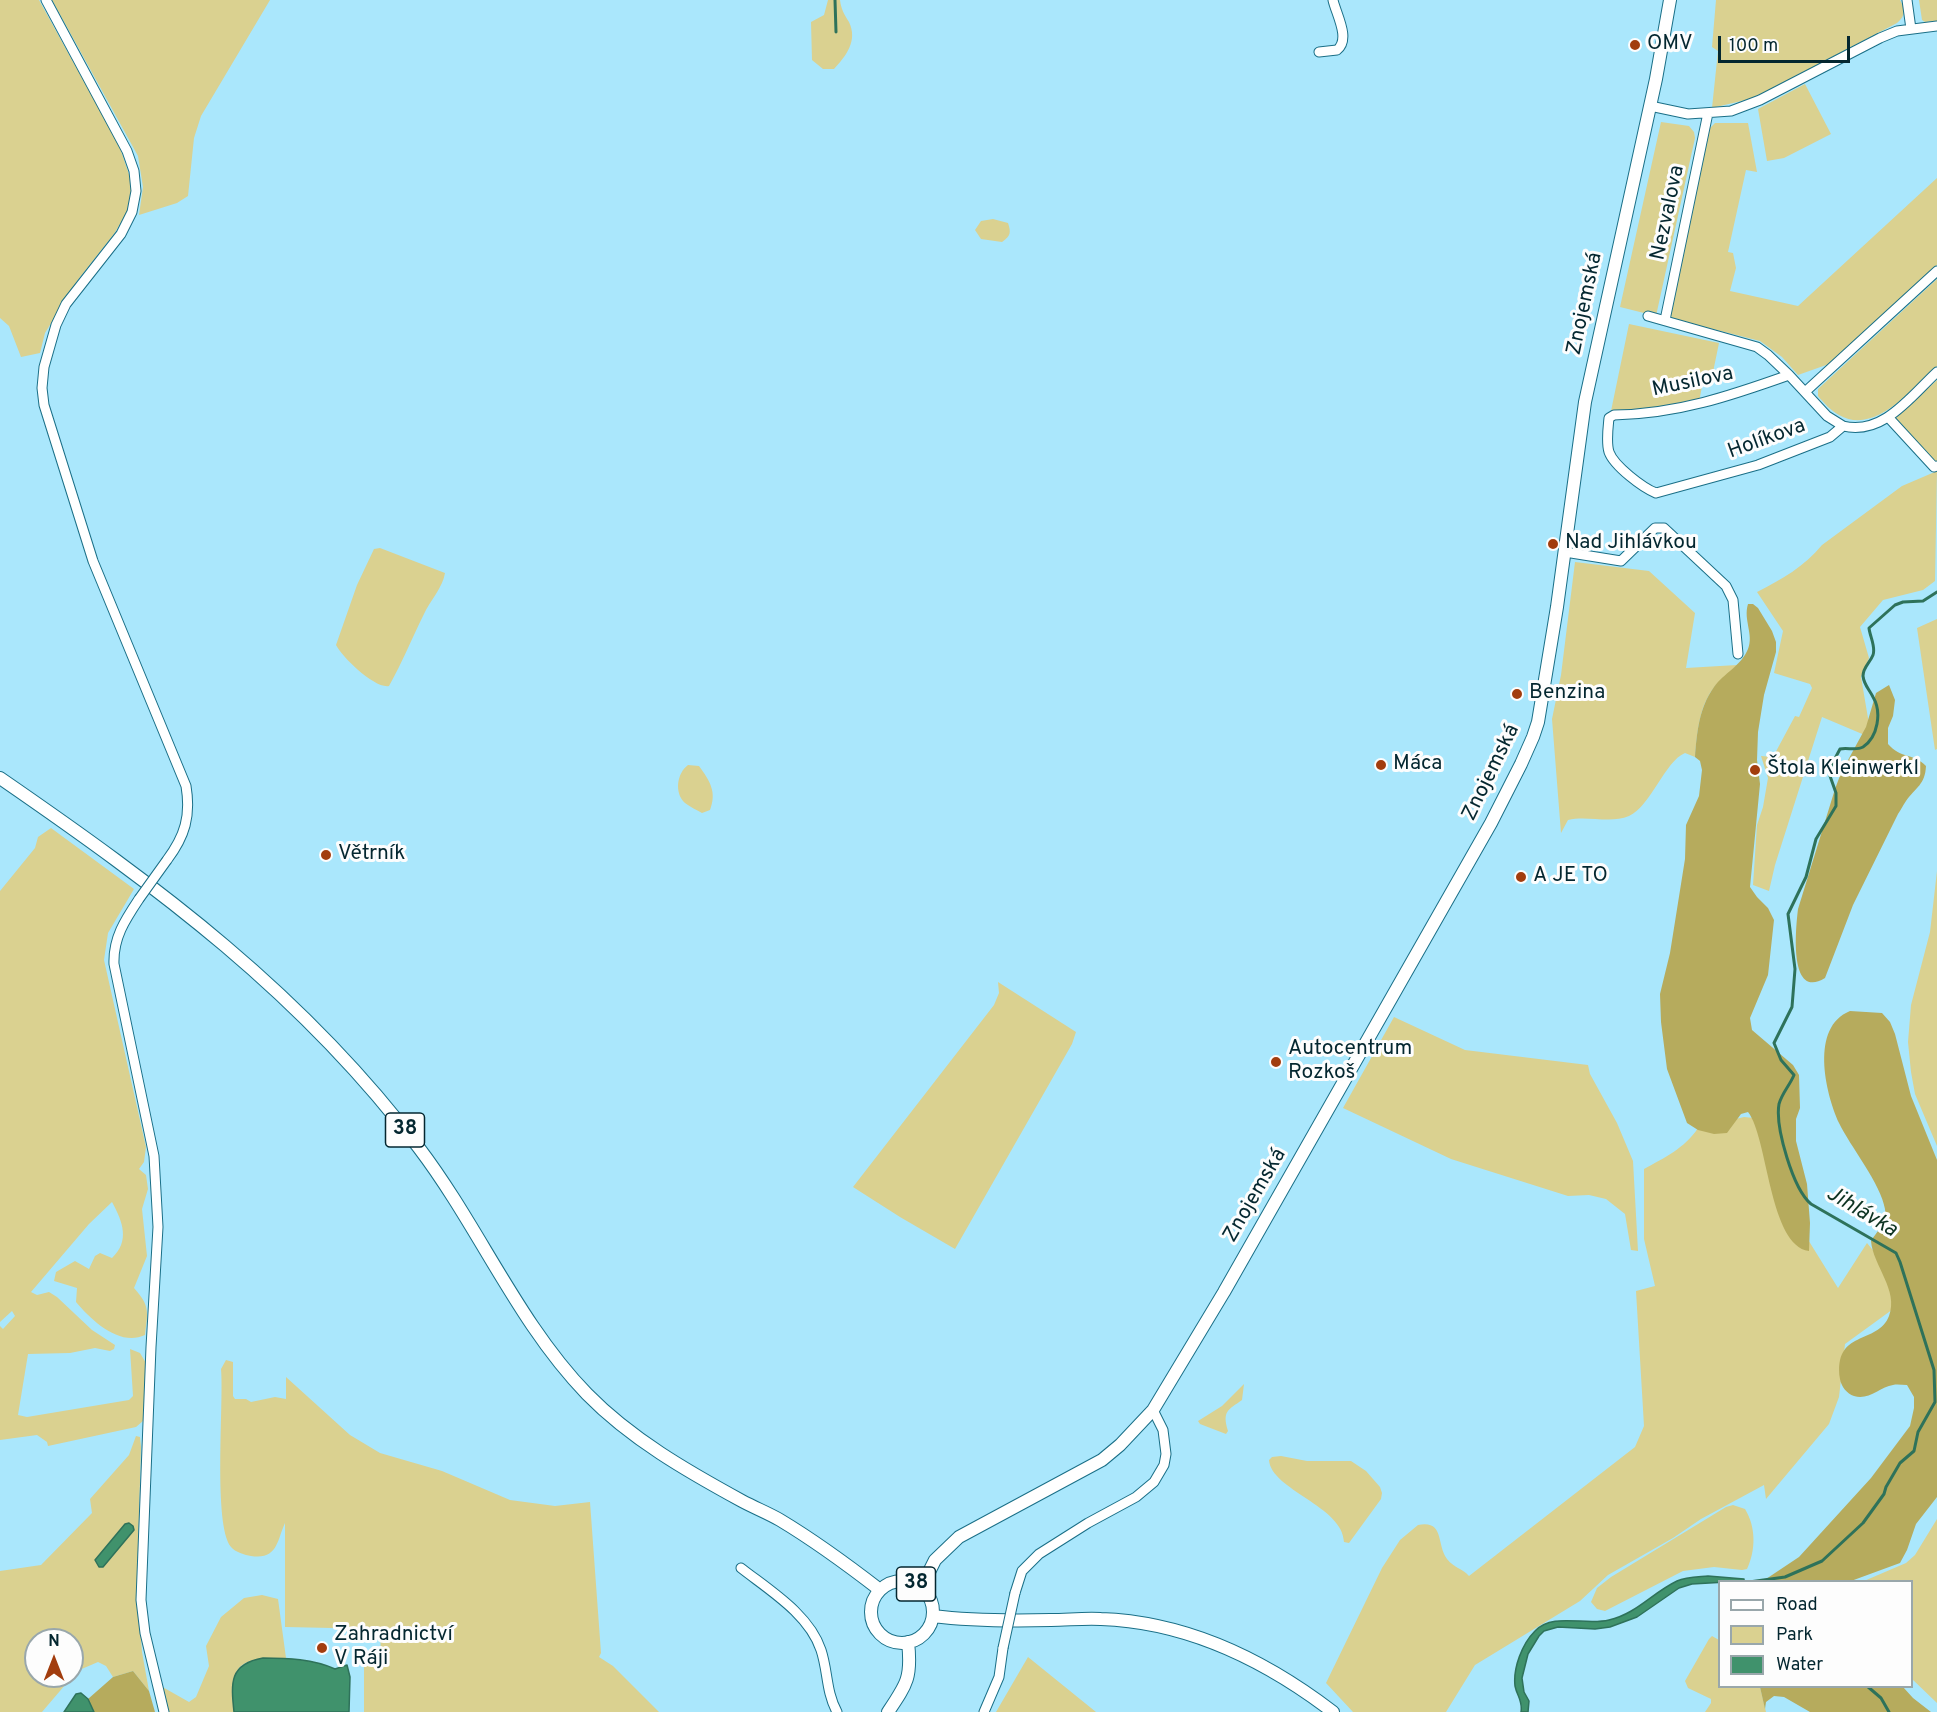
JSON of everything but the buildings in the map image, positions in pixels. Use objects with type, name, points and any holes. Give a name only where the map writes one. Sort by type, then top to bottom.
[{"type":"main road","name":"Znojemská","points":[[921,1588],[933,1564],[959,1537],[1102,1460],[1120,1445],[1153,1410],[1224,1292],[1460,878],[1521,764],[1538,722],[1565,552],[1585,402],[1650,106],[1670,0]]},
{"type":"main road","name":"38","points":[[0,778],[113,858],[190,917],[264,978],[312,1023],[362,1077],[419,1147],[462,1209],[536,1330],[565,1370],[607,1414],[672,1460],[780,1520],[880,1590]]},
{"type":"main road","name":"38","points":[[898,1582],[910,1582],[921,1588],[929,1598],[933,1616],[924,1633],[908,1642],[888,1639],[875,1626],[872,1607],[880,1590],[898,1582]]},
{"type":"main road","points":[[933,1616],[985,1620],[1100,1619],[1164,1627],[1205,1639],[1262,1664],[1298,1685],[1333,1712]]},
{"type":"main road","points":[[888,1712],[901,1693],[908,1677],[910,1670],[908,1642]]},
{"type":"street","points":[[46,0],[127,151],[136,182],[132,212],[121,234],[66,304],[56,325],[44,367],[42,388],[48,422],[93,561],[186,786],[188,813],[179,844],[139,899],[118,933],[114,953],[114,964],[156,1174],[158,1227],[141,1600],[145,1634],[164,1712]]},
{"type":"street","points":[[1319,52],[1337,50],[1343,41],[1333,0]]},
{"type":"street","points":[[1907,0],[1911,29]]},
{"type":"street","points":[[1650,106],[1688,114],[1731,111],[1750,105],[1880,38],[1911,29],[1937,26]]},
{"type":"street","name":"Nezvalova","points":[[1665,320],[1708,113]]},
{"type":"street","points":[[1805,392],[1937,271]]},
{"type":"street","points":[[1648,316],[1757,347],[1789,375],[1827,416],[1843,426]]},
{"type":"street","name":"Holíkova","points":[[1608,448],[1615,462],[1646,490],[1656,494],[1758,465],[1830,437],[1843,426],[1872,425],[1888,417],[1937,372]]},
{"type":"street","name":"Musilova","points":[[1608,448],[1610,418],[1614,414],[1683,408],[1701,404],[1789,375]]},
{"type":"street","points":[[1888,417],[1935,466]]},
{"type":"street","points":[[1565,552],[1621,561],[1655,528],[1664,528],[1726,586],[1732,596],[1738,654]]},
{"type":"street","points":[[984,1712],[999,1677],[1003,1648],[1022,1571],[1039,1554],[1081,1527],[1136,1497],[1154,1482],[1164,1465],[1166,1454],[1163,1431],[1153,1410]]},
{"type":"street","points":[[741,1568],[794,1611],[815,1636],[821,1650],[832,1702],[837,1712]]},
{"type":"green space","points":[[0,0],[39,0],[119,145],[133,186],[129,209],[114,234],[77,281],[45,333],[40,353],[21,357],[9,326],[0,318]]},
{"type":"green space","points":[[52,0],[270,0],[201,116],[194,138],[188,196],[177,203],[139,215],[143,187],[138,156]]},
{"type":"green space","points":[[828,0],[840,0],[852,36],[843,59],[834,69],[823,69],[812,60],[811,22],[824,15]]},
{"type":"green space","points":[[1716,0],[1900,0],[1904,12],[1897,23],[1754,98],[1712,108],[1718,51],[1712,47]]},
{"type":"green space","points":[[1919,0],[1937,0],[1937,21],[1922,20]]},
{"type":"green space","points":[[1805,84],[1831,134],[1784,158],[1767,161],[1758,109]]},
{"type":"green space","points":[[1661,122],[1689,126],[1695,138],[1656,316],[1620,307]]},
{"type":"green space","points":[[1715,123],[1748,123],[1757,172],[1746,170],[1728,252],[1733,253],[1736,268],[1730,291],[1798,306],[1937,178],[1937,265],[1829,364],[1798,375],[1782,357],[1760,341],[1673,319],[1669,313],[1710,128]]},
{"type":"green space","points":[[993,219],[1008,223],[1010,234],[1002,242],[981,239],[975,230],[981,221]]},
{"type":"green space","points":[[1937,279],[1937,366],[1905,397],[1880,415],[1853,420],[1833,411],[1818,396],[1818,389]]},
{"type":"green space","points":[[1629,324],[1719,343],[1712,377],[1704,376],[1699,402],[1670,407],[1611,411]]},
{"type":"green space","points":[[1937,380],[1937,462],[1935,463],[1893,420]]},
{"type":"green space","points":[[1937,471],[1935,581],[1923,590],[1883,600],[1860,627],[1869,658],[1861,677],[1869,724],[1867,736],[1822,717],[1775,865],[1769,891],[1753,885],[1757,825],[1768,778],[1761,756],[1773,757],[1795,716],[1799,717],[1812,688],[1810,684],[1774,673],[1783,631],[1757,592],[1800,566],[1822,545],[1902,486]]},
{"type":"green space","points":[[380,548],[445,573],[389,686],[383,686],[368,678],[336,645],[357,585],[374,549]]},
{"type":"green space","points":[[1575,562],[1649,571],[1695,613],[1686,668],[1737,665],[1716,685],[1706,701],[1700,719],[1695,757],[1685,753],[1678,758],[1644,803],[1629,816],[1614,819],[1568,820],[1561,833],[1552,719],[1561,675]]},
{"type":"green space","points":[[1937,619],[1937,749],[1935,750],[1917,628]]},
{"type":"green space","points":[[688,765],[699,766],[709,782],[713,798],[710,810],[702,813],[687,804],[679,794],[679,778]]},
{"type":"green space","points":[[51,828],[134,889],[108,933],[104,960],[146,1147],[144,1162],[139,1169],[146,1175],[148,1189],[142,1209],[147,1256],[134,1288],[147,1309],[145,1335],[126,1338],[107,1330],[76,1302],[77,1288],[54,1281],[56,1272],[75,1261],[89,1269],[95,1256],[100,1253],[112,1258],[118,1252],[123,1231],[112,1202],[89,1224],[31,1292],[37,1295],[49,1292],[57,1297],[92,1330],[115,1345],[114,1349],[110,1351],[95,1348],[70,1353],[28,1354],[18,1415],[27,1417],[129,1400],[133,1396],[130,1349],[140,1353],[146,1363],[143,1421],[136,1427],[48,1446],[47,1442],[37,1435],[0,1440],[0,1326],[3,1329],[15,1316],[12,1311],[0,1322],[0,891],[35,848],[38,837]]},
{"type":"green space","points":[[1937,871],[1937,1146],[1915,1094],[1908,1042],[1911,1005],[1930,932]]},
{"type":"green space","points":[[998,982],[1076,1032],[1072,1044],[955,1249],[853,1187],[994,1005],[999,993]]},
{"type":"green space","points":[[1394,1017],[1465,1050],[1588,1065],[1590,1074],[1617,1123],[1633,1161],[1638,1251],[1631,1250],[1625,1214],[1606,1199],[1589,1195],[1568,1196],[1451,1159],[1343,1108]]},
{"type":"green space","points":[[1744,1117],[1754,1118],[1771,1180],[1838,1288],[1867,1243],[1890,1271],[1900,1304],[1845,1344],[1839,1397],[1829,1424],[1766,1499],[1764,1485],[1701,1519],[1673,1538],[1608,1575],[1580,1601],[1475,1665],[1446,1712],[1353,1712],[1326,1683],[1382,1568],[1400,1540],[1418,1525],[1432,1526],[1439,1534],[1447,1559],[1469,1576],[1635,1447],[1644,1426],[1636,1291],[1655,1286],[1644,1239],[1644,1169],[1680,1147],[1698,1128]]},
{"type":"green space","points":[[226,1360],[233,1362],[233,1396],[235,1399],[246,1399],[251,1402],[275,1397],[286,1399],[286,1377],[350,1435],[380,1453],[442,1471],[510,1500],[555,1506],[590,1502],[601,1653],[599,1657],[613,1666],[659,1712],[364,1712],[364,1665],[381,1655],[380,1629],[285,1627],[285,1523],[278,1542],[272,1552],[267,1555],[249,1556],[231,1547],[222,1514],[220,1462],[221,1369]]},
{"type":"green space","points":[[1244,1384],[1242,1400],[1226,1415],[1228,1431],[1226,1434],[1200,1424],[1198,1421],[1222,1406]]},
{"type":"green space","points":[[136,1436],[140,1437],[137,1586],[142,1652],[149,1691],[133,1671],[113,1677],[106,1666],[98,1662],[84,1668],[84,1628],[24,1628],[24,1688],[62,1688],[42,1712],[0,1712],[0,1571],[41,1565],[92,1513],[90,1499],[129,1455]]},
{"type":"green space","points":[[1281,1456],[1307,1461],[1351,1461],[1366,1471],[1380,1487],[1381,1499],[1349,1543],[1344,1542],[1341,1529],[1332,1518],[1293,1490],[1273,1471],[1269,1460],[1272,1457]]},
{"type":"green space","points":[[1733,1505],[1745,1509],[1753,1531],[1752,1554],[1747,1569],[1714,1567],[1683,1571],[1605,1611],[1597,1609],[1591,1602],[1597,1588],[1611,1577],[1726,1507]]},
{"type":"green space","points":[[1937,1519],[1937,1703],[1913,1680],[1913,1580],[1866,1580],[1906,1563],[1915,1555]]},
{"type":"green space","points":[[262,1595],[278,1599],[286,1658],[257,1660],[240,1667],[233,1683],[234,1712],[167,1712],[159,1685],[189,1702],[196,1697],[209,1666],[206,1646],[221,1617],[244,1598]]},
{"type":"green space","points":[[1712,1636],[1718,1639],[1718,1688],[1760,1688],[1766,1712],[1705,1712],[1711,1699],[1688,1688],[1685,1681]]},
{"type":"green space","points":[[1028,1657],[1096,1712],[996,1712]]},
{"type":"shaded area","points":[[1748,604],[1753,604],[1758,608],[1776,642],[1776,652],[1764,695],[1758,732],[1757,760],[1760,784],[1750,887],[1768,908],[1774,920],[1768,975],[1750,1018],[1752,1030],[1793,1065],[1799,1075],[1800,1108],[1796,1119],[1796,1141],[1807,1184],[1810,1223],[1809,1251],[1796,1245],[1785,1231],[1777,1211],[1755,1125],[1748,1112],[1741,1114],[1727,1133],[1714,1134],[1698,1130],[1687,1123],[1667,1069],[1661,1022],[1660,994],[1670,953],[1685,859],[1686,825],[1699,796],[1702,770],[1700,761],[1695,757],[1700,720],[1705,703],[1714,687],[1741,660],[1748,649],[1750,638]]},
{"type":"shaded area","points":[[1889,685],[1895,700],[1893,716],[1888,728],[1888,744],[1898,752],[1921,762],[1926,766],[1925,772],[1922,782],[1898,814],[1853,905],[1825,978],[1813,982],[1805,979],[1800,971],[1797,958],[1798,909],[1841,773],[1866,727],[1876,693]]},
{"type":"shaded area","points":[[1850,1011],[1882,1013],[1890,1022],[1911,1096],[1937,1160],[1937,1497],[1916,1524],[1900,1563],[1854,1580],[1764,1580],[1799,1557],[1871,1478],[1910,1426],[1914,1408],[1914,1397],[1907,1385],[1893,1385],[1859,1397],[1847,1392],[1840,1379],[1843,1352],[1850,1345],[1883,1325],[1889,1316],[1891,1297],[1871,1241],[1885,1218],[1882,1199],[1872,1177],[1839,1123],[1829,1095],[1824,1061],[1825,1045],[1829,1031],[1837,1019]]},
{"type":"shaded area","points":[[133,1671],[149,1691],[155,1712],[94,1712],[88,1699],[113,1677]]},
{"type":"shaded area","points":[[1760,1688],[1904,1688],[1931,1712],[1810,1712],[1784,1697],[1774,1696],[1766,1702],[1765,1709]]},
{"type":"water","points":[[129,1523],[134,1530],[103,1567],[99,1567],[95,1560],[125,1524]]},
{"type":"water","points":[[1708,1576],[1744,1580],[1718,1580],[1718,1582],[1692,1584],[1679,1588],[1637,1617],[1610,1627],[1595,1629],[1558,1627],[1544,1631],[1528,1654],[1522,1678],[1524,1692],[1529,1701],[1528,1712],[1521,1712],[1521,1702],[1515,1686],[1517,1664],[1522,1649],[1542,1625],[1560,1621],[1590,1622],[1619,1617],[1668,1586],[1688,1578]]},
{"type":"water","points":[[263,1658],[309,1661],[335,1669],[347,1665],[350,1677],[349,1712],[234,1712],[232,1692],[238,1670],[252,1661]]},
{"type":"water","points":[[81,1693],[88,1699],[94,1712],[64,1712],[76,1694]]},
{"type":"waterway","points":[[835,0],[836,32]]},
{"type":"waterway","name":"Jihlávka","points":[[1763,1580],[1785,1577],[1822,1561],[1863,1523],[1884,1494],[1900,1463],[1914,1451],[1918,1432],[1935,1402],[1934,1370],[1896,1253],[1811,1204],[1804,1196],[1792,1172],[1778,1114],[1780,1100],[1794,1075],[1781,1060],[1774,1043],[1792,1007],[1795,969],[1788,914],[1806,877],[1816,839],[1836,806],[1836,793],[1830,776],[1831,766],[1840,749],[1860,748],[1868,743],[1877,724],[1876,703],[1863,676],[1874,652],[1869,628],[1895,605],[1903,602],[1923,601],[1937,592]]},
{"type":"waterway","points":[[1869,1688],[1881,1698],[1889,1712]]},
{"type":"place","name":"OMV","points":[[1635,45]]},
{"type":"place","name":"Nad Jihlávkou","points":[[1553,544]]},
{"type":"place","name":"Benzina","points":[[1517,694]]},
{"type":"place","name":"Máca","points":[[1381,765]]},
{"type":"place","name":"Štola Kleinwerkl","points":[[1755,770]]},
{"type":"place","name":"Větrník","points":[[326,855]]},
{"type":"place","name":"A JE TO","points":[[1521,877]]},
{"type":"place","name":"Autocentrum Rozkoš","points":[[1276,1062]]},
{"type":"place","name":"Zahradnictví V Ráji","points":[[322,1648]]}]
